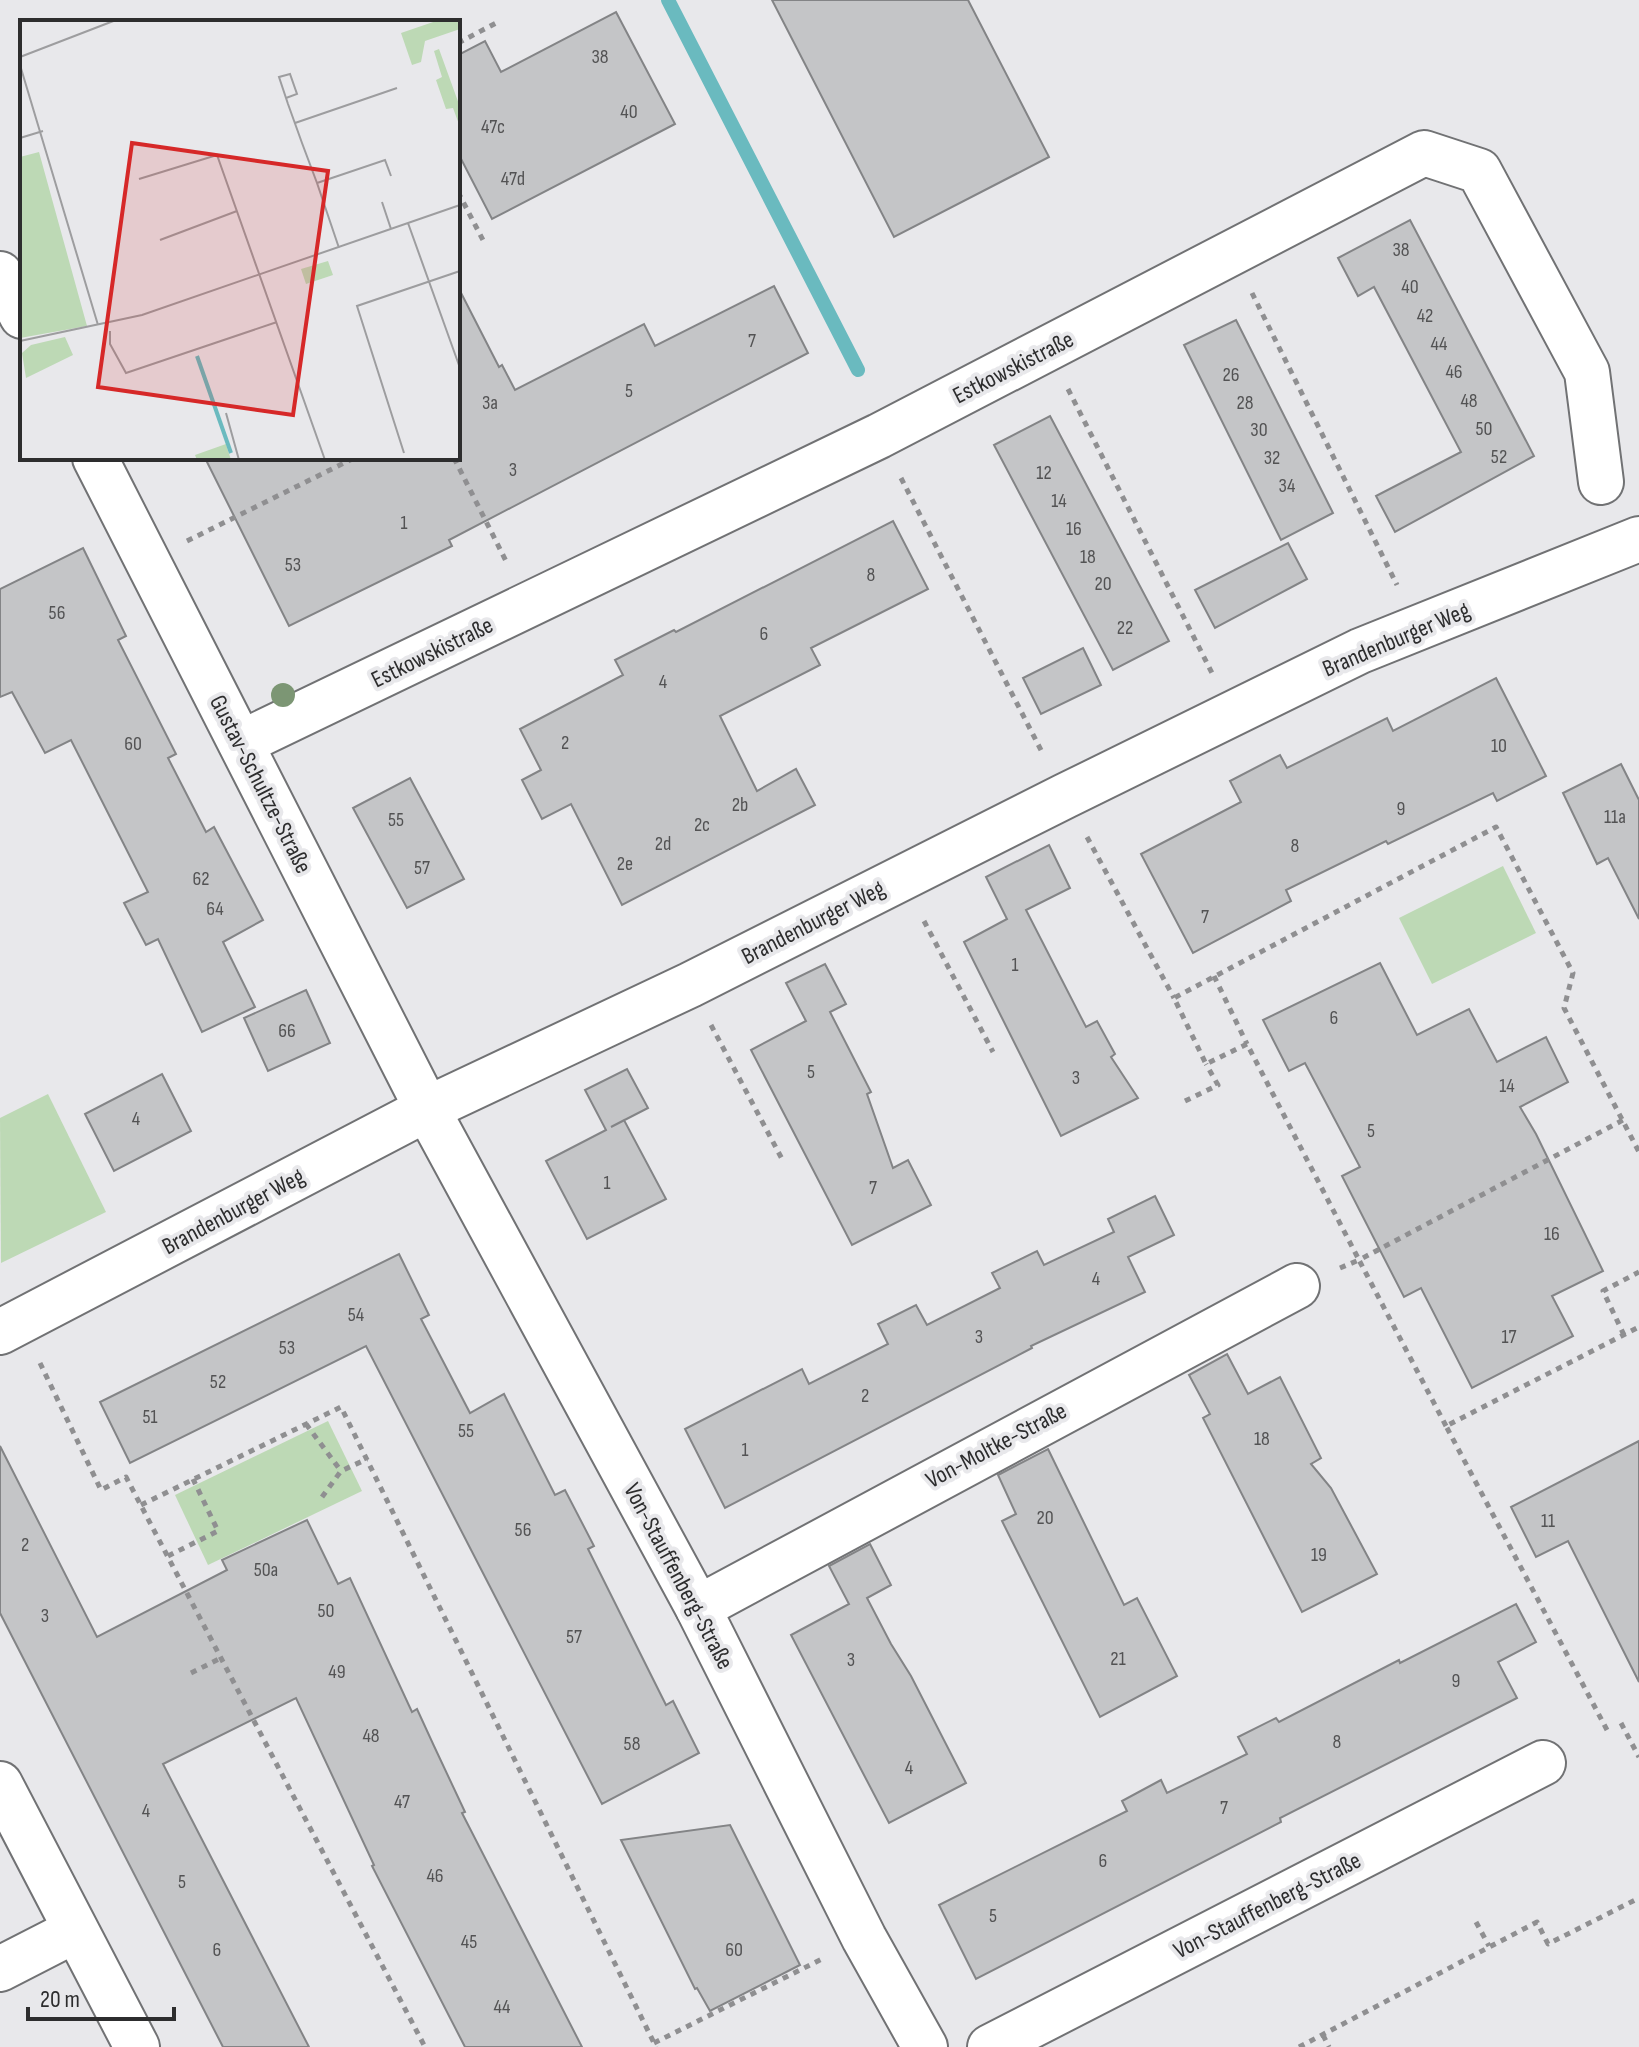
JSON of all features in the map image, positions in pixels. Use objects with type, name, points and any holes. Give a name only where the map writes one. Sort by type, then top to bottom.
[{"type":"street","name":"Estkowskistraße","points":[[241,743],[879,436],[1424,153],[1479,171],[1587,372],[1601,482]]},
{"type":"street","points":[[0,274],[20,312]]},
{"type":"street","name":"Gustav-Schultze-Straße","points":[[96,460],[427,1109]]},
{"type":"street","name":"Brandenburger Weg","points":[[10,1327],[427,1109],[690,985],[1360,651],[1639,539]]},
{"type":"street","name":"Von-Stauffenberg-Straße","points":[[427,1109],[698,1608],[864,1938],[925,2047]]},
{"type":"street","name":"Von-Moltke-Straße","points":[[698,1608],[1297,1286]]},
{"type":"street","name":"Von-Stauffenberg-Straße","points":[[990,2047],[1543,1763]]},
{"type":"street","points":[[0,1784],[137,2047]]},
{"type":"street","points":[[0,1969],[74,1931]]},
{"type":"path","points":[[460,42],[500,21]]},
{"type":"path","points":[[460,196],[485,244]]},
{"type":"path","points":[[1232,253],[1419,628]]},
{"type":"path","points":[[1047,349],[1232,713]]},
{"type":"path","points":[[879,436],[1218,1085],[1185,1101]]},
{"type":"path","points":[[147,561],[350,460]]},
{"type":"path","points":[[455,460],[529,605]]},
{"type":"path","points":[[1174,998],[1496,827],[1573,973],[1564,1008],[1639,1152]]},
{"type":"path","points":[[901,878],[993,1052]]},
{"type":"path","points":[[1214,976],[1359,1260],[1607,1730]]},
{"type":"path","points":[[690,985],[782,1159]]},
{"type":"path","points":[[1206,1064],[1247,1044]]},
{"type":"path","points":[[1297,1286],[1359,1260],[1623,1120]]},
{"type":"path","points":[[1624,1335],[1603,1291],[1639,1272]]},
{"type":"path","points":[[10,1327],[101,1490],[126,1477],[425,2047]]},
{"type":"path","points":[[1446,1426],[1639,1327]]},
{"type":"path","points":[[141,1505],[341,1407],[655,2045],[864,1938]]},
{"type":"path","points":[[306,1424],[341,1471]]},
{"type":"path","points":[[322,1497],[341,1471],[367,1459]]},
{"type":"path","points":[[168,1556],[218,1531],[193,1479]]},
{"type":"path","points":[[191,1673],[221,1658]]},
{"type":"path","points":[[1621,1723],[1639,1757]]},
{"type":"path","points":[[1299,2047],[1537,1922],[1548,1944],[1639,1898]]},
{"type":"path","points":[[1476,1922],[1489,1946]]},
{"type":"path","points":[[1323,2035],[1329,2047]]},
{"type":"green space","points":[[1503,866],[1536,933],[1432,984],[1399,918]]},
{"type":"green space","points":[[48,1094],[106,1212],[1,1263],[0,1118]]},
{"type":"green space","points":[[328,1421],[362,1491],[208,1565],[175,1495]]},
{"type":"building","points":[[772,0],[968,0],[1049,157],[894,237]]},
{"type":"building","points":[[616,12],[675,124],[492,219],[460,157],[460,54],[485,41],[501,72]]},
{"type":"building","points":[[1410,220],[1534,456],[1395,532],[1376,496],[1461,452],[1374,287],[1358,296],[1338,258]]},
{"type":"building","points":[[774,286],[808,353],[449,540],[452,546],[289,626],[206,460],[460,460],[460,291],[499,367],[502,365],[515,390],[644,324],[655,346]]},
{"type":"building","points":[[1236,320],[1333,513],[1281,540],[1184,345]]},
{"type":"building","points":[[1050,416],[1169,641],[1113,670],[994,445]]},
{"type":"building","points":[[893,521],[928,589],[811,648],[820,665],[720,716],[757,791],[796,769],[815,805],[622,905],[571,804],[542,819],[522,780],[541,770],[520,729],[623,675],[615,660]]},
{"type":"building","points":[[1288,543],[1307,579],[1215,628],[1195,590]]},
{"type":"building","points":[[83,548],[126,636],[118,640],[176,754],[168,758],[206,832],[214,827],[263,920],[223,942],[255,1007],[202,1032],[158,939],[146,945],[124,903],[148,892],[71,740],[45,753],[12,692],[0,697],[0,589]]},
{"type":"building","points":[[1083,648],[1101,685],[1041,714],[1023,678]]},
{"type":"building","points":[[1496,678],[1546,776],[1497,801],[1493,793],[1286,890],[1291,901],[1193,953],[1141,854],[1241,802],[1230,781],[1280,755],[1287,768],[1387,718],[1393,731]]},
{"type":"building","points":[[1621,764],[1639,800],[1639,919],[1608,858],[1597,864],[1563,793]]},
{"type":"building","points":[[410,778],[464,879],[407,908],[353,808]]},
{"type":"building","points":[[1049,845],[1070,888],[1026,910],[1086,1027],[1097,1021],[1115,1054],[1111,1057],[1138,1098],[1061,1136],[964,942],[1007,919],[986,877]]},
{"type":"building","points":[[1380,963],[1417,1035],[1469,1009],[1497,1062],[1546,1037],[1568,1082],[1520,1107],[1603,1271],[1552,1296],[1573,1336],[1472,1388],[1421,1288],[1404,1297],[1342,1176],[1360,1167],[1305,1063],[1289,1071],[1263,1020]]},
{"type":"building","points":[[825,964],[846,1004],[830,1012],[871,1092],[867,1094],[893,1168],[908,1160],[931,1205],[852,1245],[751,1050],[806,1021],[786,983]]},
{"type":"building","points":[[306,990],[330,1043],[268,1071],[244,1018]]},
{"type":"building","points":[[627,1069],[648,1108],[624,1120],[666,1199],[587,1239],[546,1161],[606,1130],[585,1090]]},
{"type":"building","points":[[162,1074],[191,1131],[114,1171],[85,1114]]},
{"type":"building","points":[[1155,1196],[1174,1235],[1128,1257],[1145,1292],[1031,1346],[725,1508],[685,1429],[802,1369],[809,1384],[888,1344],[878,1324],[916,1305],[927,1325],[1000,1288],[992,1273],[1037,1251],[1044,1265],[1114,1232],[1108,1219]]},
{"type":"building","points":[[399,1254],[429,1315],[421,1319],[470,1413],[504,1394],[555,1495],[565,1490],[594,1546],[588,1549],[666,1705],[673,1701],[699,1753],[602,1804],[366,1346],[130,1463],[100,1402]]},
{"type":"building","points":[[1227,1354],[1248,1394],[1280,1377],[1321,1458],[1311,1464],[1331,1488],[1377,1574],[1302,1612],[1203,1418],[1210,1414],[1189,1375]]},
{"type":"building","points":[[1639,1441],[1639,1682],[1568,1541],[1536,1557],[1511,1507]]},
{"type":"building","points":[[0,1446],[97,1637],[227,1570],[222,1560],[307,1520],[338,1584],[350,1578],[412,1712],[417,1709],[465,1812],[462,1813],[582,2047],[465,2047],[372,1866],[296,1698],[163,1764],[309,2047],[223,2047],[0,1613]]},
{"type":"building","points":[[1048,1449],[1124,1605],[1137,1598],[1177,1676],[1100,1717],[1002,1521],[1016,1514],[998,1475]]},
{"type":"building","points":[[870,1544],[891,1585],[867,1598],[966,1783],[889,1823],[791,1635],[849,1604],[829,1566]]},
{"type":"building","points":[[1516,1604],[1536,1642],[1498,1662],[1517,1698],[1280,1818],[1281,1822],[976,1979],[939,1905],[1127,1811],[1122,1801],[1161,1780],[1167,1793],[1247,1754],[1238,1737],[1276,1718],[1279,1722]]},
{"type":"building","points":[[730,1825],[800,1965],[710,2011],[695,1989],[621,1840]]},
{"type":"waterway","points":[[668,0],[858,370]]}]
